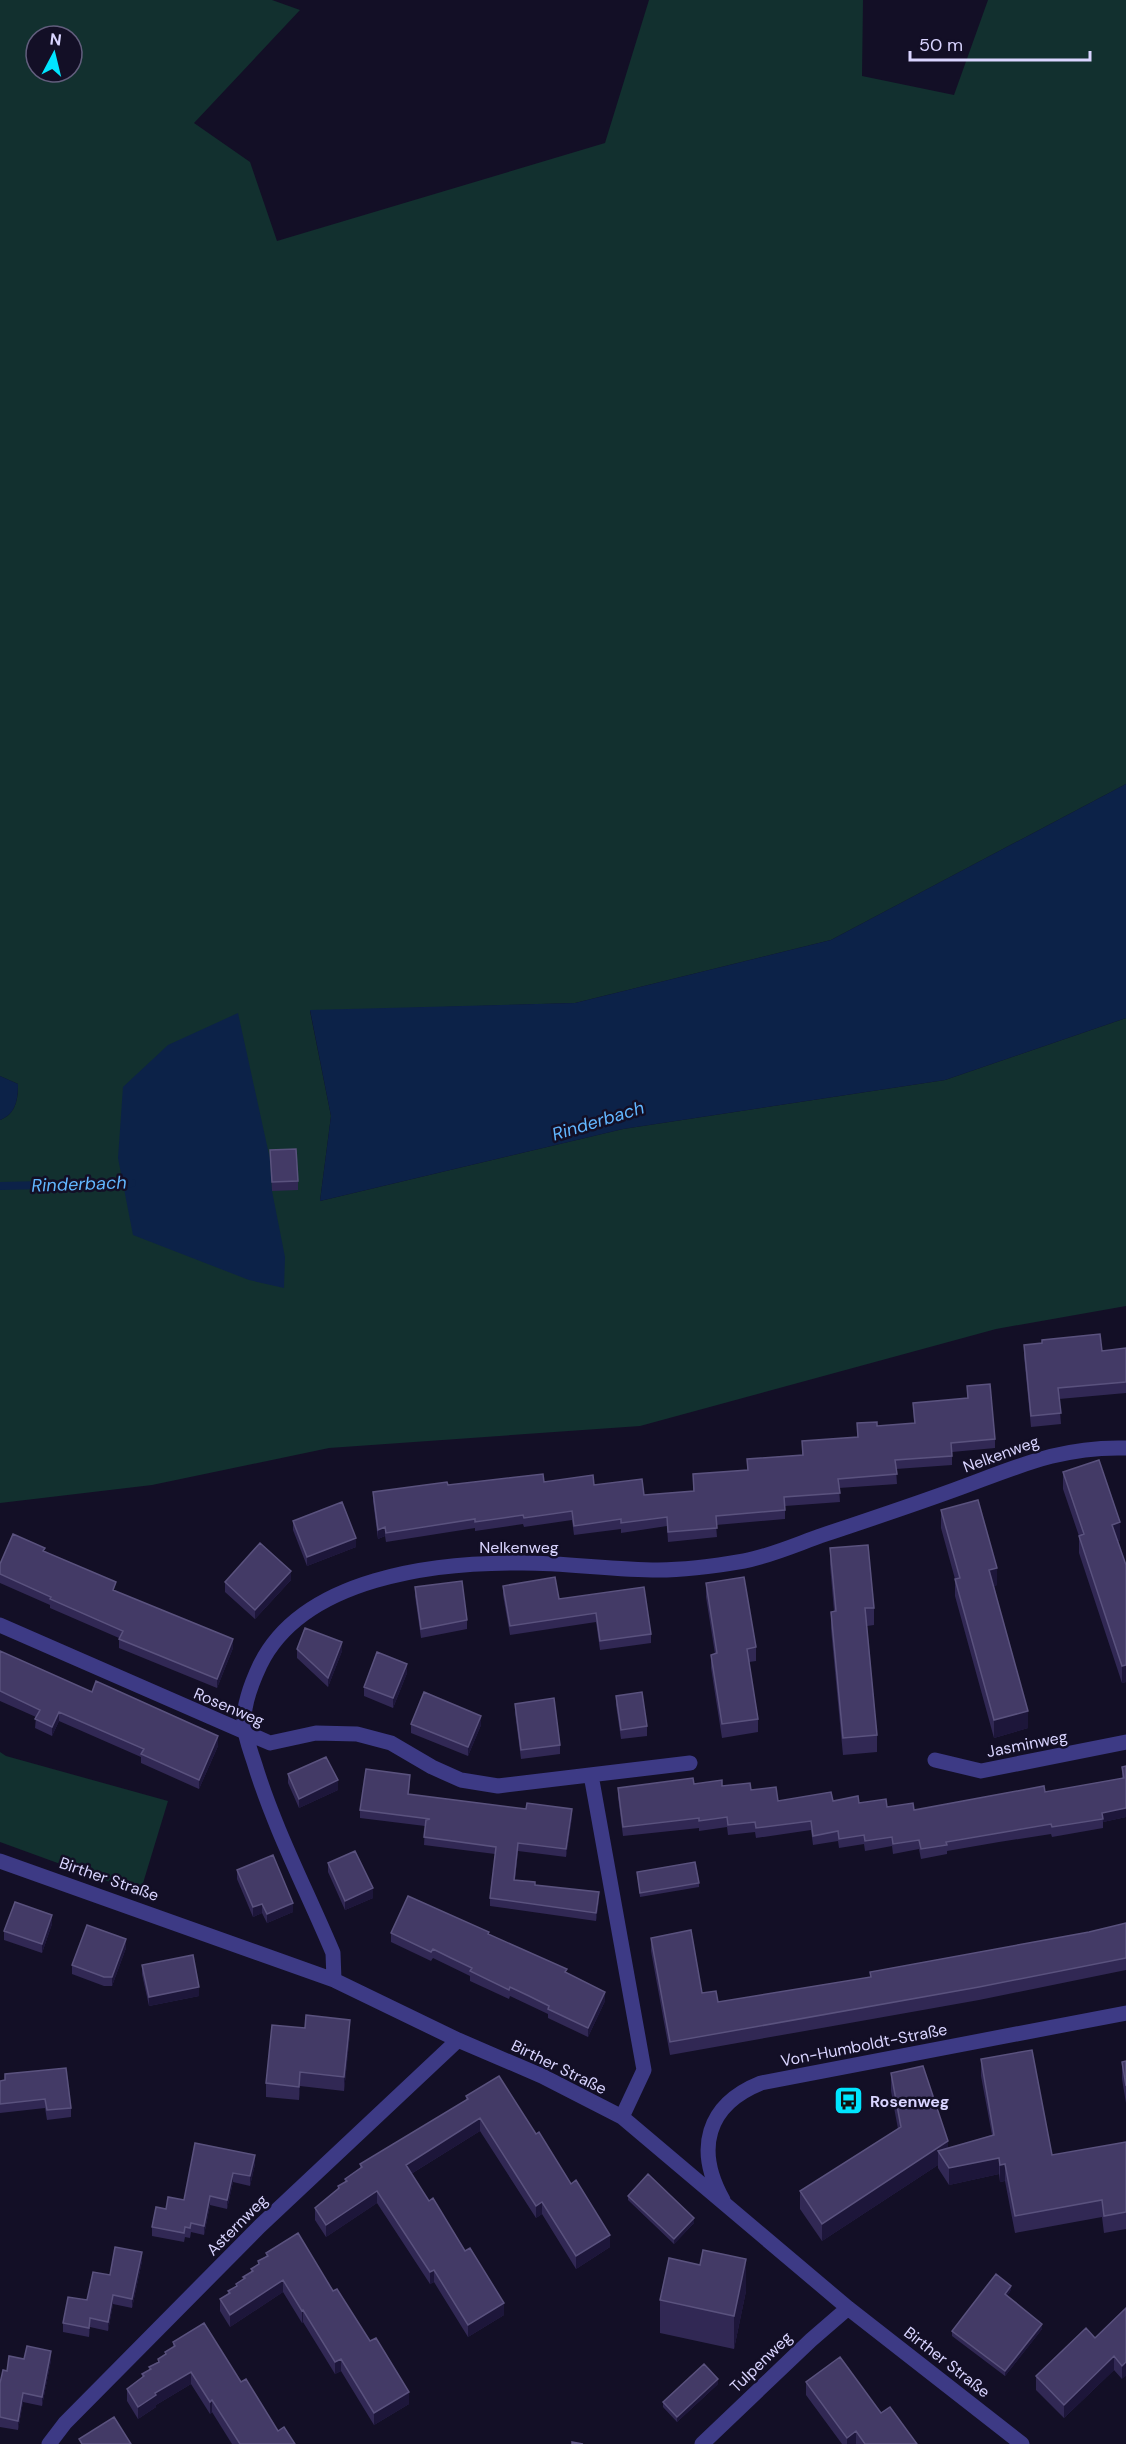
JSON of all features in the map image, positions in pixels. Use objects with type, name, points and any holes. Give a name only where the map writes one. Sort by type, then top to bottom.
[{"type":"street","name":"Nelkenweg","points":[[334,1980],[333,1953],[263,1790],[243,1721],[253,1680],[268,1650],[292,1624],[321,1603],[350,1590],[412,1572],[485,1563],[657,1570],[700,1568],[749,1560],[1064,1451],[1103,1447],[1126,1448]]},
{"type":"street","name":"Rosenweg","points":[[0,1625],[270,1743],[316,1733],[357,1734],[391,1743],[432,1767],[461,1780],[498,1786],[690,1762]]},
{"type":"street","name":"Jasminweg","points":[[935,1760],[981,1771],[1126,1742]]},
{"type":"street","points":[[591,1775],[644,2070],[622,2117]]},
{"type":"street","name":"Birther Straße","points":[[0,1861],[334,1980],[458,2040],[542,2076],[622,2117],[848,2308],[1022,2444]]},
{"type":"street","name":"Von-Humboldt-Straße","points":[[727,2208],[713,2182],[708,2155],[710,2129],[723,2109],[740,2091],[761,2083],[1126,2013]]},
{"type":"street","name":"Asternweg","points":[[49,2444],[65,2423],[260,2226],[458,2040]]},
{"type":"street","name":"Tulpenweg","points":[[702,2444],[811,2340],[848,2308]]},
{"type":"green space","points":[[0,0],[272,0],[300,10],[194,123],[250,162],[277,241],[605,143],[649,0],[863,0],[862,76],[954,95],[988,0],[1126,0],[1126,784],[831,940],[575,1003],[310,1011],[331,1116],[320,1201],[623,1129],[945,1080],[1126,1018],[1126,1306],[996,1329],[640,1426],[329,1448],[152,1485],[0,1503],[0,1120],[13,1110],[17,1100],[18,1084],[0,1076]]},
{"type":"green space","points":[[0,1752],[6,1756],[168,1801],[140,1893],[0,1842]]},
{"type":"water","points":[[1126,784],[1126,1018],[945,1080],[623,1129],[320,1201],[331,1116],[310,1010],[575,1003],[831,940]]},
{"type":"water","points":[[238,1013],[270,1159],[272,1191],[285,1257],[284,1288],[249,1280],[133,1235],[118,1158],[123,1087],[168,1045]]},
{"type":"water","points":[[0,1076],[18,1084],[17,1100],[13,1110],[0,1120]]},
{"type":"building","points":[[296,1149],[298,1181],[272,1182],[270,1150]]},
{"type":"building","points":[[1100,1334],[1102,1351],[1126,1348],[1126,1382],[1058,1388],[1061,1413],[1031,1416],[1024,1345],[1042,1343],[1042,1340]]},
{"type":"building","points":[[990,1384],[995,1439],[951,1443],[952,1456],[895,1460],[897,1474],[838,1479],[840,1493],[784,1497],[785,1510],[716,1516],[717,1528],[668,1532],[667,1517],[621,1523],[621,1519],[574,1526],[572,1511],[524,1518],[523,1515],[475,1522],[475,1519],[386,1533],[385,1527],[378,1530],[373,1492],[447,1482],[448,1485],[543,1474],[544,1482],[593,1475],[594,1485],[642,1479],[644,1495],[694,1491],[693,1474],[748,1470],[747,1459],[803,1455],[802,1441],[858,1437],[857,1423],[877,1422],[877,1426],[915,1423],[913,1403],[968,1398],[967,1386]]},
{"type":"building","points":[[1099,1460],[1120,1522],[1112,1525],[1126,1565],[1126,1665],[1122,1666],[1079,1536],[1084,1534],[1063,1472]]},
{"type":"building","points":[[978,1500],[997,1568],[989,1570],[1028,1711],[994,1720],[955,1579],[960,1578],[941,1510]]},
{"type":"building","points":[[342,1502],[356,1538],[307,1557],[293,1521]]},
{"type":"building","points":[[13,1534],[45,1548],[43,1551],[116,1582],[113,1590],[233,1639],[217,1679],[119,1639],[123,1631],[0,1574],[0,1564]]},
{"type":"building","points":[[260,1543],[291,1571],[255,1610],[225,1582]]},
{"type":"building","points":[[868,1545],[874,1608],[865,1608],[877,1735],[843,1738],[831,1612],[836,1611],[830,1548]]},
{"type":"building","points":[[555,1577],[559,1599],[644,1587],[651,1634],[600,1641],[596,1613],[510,1626],[503,1586]]},
{"type":"building","points":[[744,1577],[756,1647],[747,1649],[758,1719],[722,1724],[711,1655],[717,1653],[706,1583]]},
{"type":"building","points":[[462,1581],[467,1620],[421,1629],[415,1587]]},
{"type":"building","points":[[305,1628],[342,1642],[328,1678],[297,1649]]},
{"type":"building","points":[[0,1651],[92,1692],[96,1681],[218,1736],[199,1780],[141,1754],[144,1749],[59,1712],[52,1727],[35,1719],[40,1710],[0,1691]]},
{"type":"building","points":[[377,1652],[407,1664],[393,1698],[364,1687]]},
{"type":"building","points":[[424,1692],[481,1716],[468,1747],[411,1724]]},
{"type":"building","points":[[642,1692],[647,1726],[621,1730],[616,1696]]},
{"type":"building","points":[[554,1698],[560,1745],[521,1750],[515,1704]]},
{"type":"building","points":[[326,1757],[338,1780],[299,1799],[288,1774]]},
{"type":"building","points":[[1126,1766],[1126,1808],[1102,1813],[1103,1819],[1052,1827],[1051,1824],[946,1842],[947,1845],[921,1849],[919,1840],[893,1844],[892,1837],[865,1841],[864,1835],[839,1839],[838,1831],[813,1836],[811,1821],[756,1828],[755,1822],[728,1825],[727,1817],[623,1827],[618,1788],[693,1778],[694,1784],[722,1780],[722,1786],[750,1783],[751,1790],[776,1787],[778,1801],[831,1792],[833,1801],[858,1796],[859,1803],[886,1799],[887,1807],[913,1803],[914,1810],[1044,1786],[1045,1792],[1124,1778],[1122,1767]]},
{"type":"building","points":[[366,1769],[410,1775],[408,1794],[526,1809],[527,1803],[572,1809],[566,1849],[518,1843],[514,1880],[535,1882],[535,1885],[599,1892],[596,1913],[490,1898],[496,1847],[424,1837],[426,1820],[430,1819],[360,1810]]},
{"type":"building","points":[[355,1851],[373,1888],[345,1901],[328,1863]]},
{"type":"building","points":[[273,1855],[293,1903],[267,1914],[262,1904],[253,1907],[237,1870]]},
{"type":"building","points":[[695,1862],[699,1883],[640,1893],[637,1872]]},
{"type":"building","points":[[408,1896],[567,1969],[565,1972],[605,1992],[588,2028],[548,2009],[549,2006],[529,1996],[510,1987],[509,1990],[470,1971],[472,1968],[433,1949],[431,1952],[391,1933]]},
{"type":"building","points":[[15,1902],[52,1915],[42,1944],[4,1931]]},
{"type":"building","points":[[1126,1923],[1126,1958],[979,1987],[670,2042],[651,1938],[691,1930],[702,1993],[716,1991],[718,2002],[871,1977],[870,1972],[1089,1932]]},
{"type":"building","points":[[87,1925],[126,1939],[112,1977],[104,1977],[72,1965]]},
{"type":"building","points":[[193,1955],[199,1987],[149,1997],[142,1965]]},
{"type":"building","points":[[306,2015],[350,2020],[344,2077],[300,2072],[299,2087],[266,2083],[272,2025],[305,2028]]},
{"type":"building","points":[[1032,2050],[1052,2155],[1126,2142],[1126,2212],[1104,2216],[1102,2200],[1015,2216],[1005,2164],[1000,2165],[999,2158],[949,2168],[938,2151],[994,2135],[981,2059]]},
{"type":"building","points":[[1126,2061],[1126,2086],[1122,2062]]},
{"type":"building","points":[[923,2066],[948,2141],[822,2224],[800,2191],[901,2127],[891,2073]]},
{"type":"building","points":[[66,2068],[71,2108],[47,2110],[45,2099],[0,2104],[0,2081],[5,2080],[5,2074]]},
{"type":"building","points":[[499,2076],[536,2134],[539,2132],[571,2184],[576,2180],[610,2235],[576,2256],[542,2202],[536,2206],[480,2118],[406,2165],[429,2201],[433,2198],[465,2251],[470,2248],[504,2303],[468,2325],[434,2270],[430,2272],[377,2191],[326,2225],[315,2208],[339,2188],[338,2186],[347,2181],[345,2179],[362,2167],[360,2164],[468,2099],[466,2096]]},
{"type":"building","points":[[195,2143],[255,2155],[250,2176],[233,2173],[227,2200],[210,2196],[204,2226],[191,2223],[190,2228],[185,2227],[184,2233],[152,2227],[156,2207],[166,2209],[168,2197],[184,2200]]},
{"type":"building","points":[[648,2174],[694,2218],[674,2239],[628,2196]]},
{"type":"building","points":[[298,2233],[333,2291],[337,2289],[370,2341],[376,2338],[409,2392],[374,2413],[341,2359],[335,2362],[283,2280],[230,2315],[220,2299],[230,2293],[228,2291],[237,2286],[236,2284],[245,2278],[243,2277],[253,2271],[251,2269],[259,2264],[258,2261],[268,2256],[266,2253]]},
{"type":"building","points":[[115,2247],[142,2252],[132,2299],[113,2295],[108,2322],[90,2318],[89,2328],[63,2323],[68,2297],[87,2300],[93,2272],[110,2275]]},
{"type":"building","points":[[703,2250],[746,2259],[734,2316],[660,2300],[669,2258],[700,2265]]},
{"type":"building","points":[[996,2274],[1011,2286],[1005,2294],[1042,2324],[1005,2371],[952,2331]]},
{"type":"building","points":[[1126,2308],[1126,2362],[1122,2366],[1114,2356],[1064,2405],[1036,2376],[1086,2328],[1095,2338]]},
{"type":"building","points":[[204,2323],[241,2382],[246,2379],[278,2431],[284,2427],[295,2444],[240,2444],[191,2372],[155,2393],[156,2395],[138,2407],[127,2389],[144,2376],[142,2374],[151,2369],[149,2367],[159,2362],[158,2359],[166,2354],[165,2352],[175,2346],[173,2342]]},
{"type":"building","points":[[27,2346],[51,2351],[42,2397],[23,2393],[18,2421],[0,2417],[0,2383],[3,2370],[7,2371],[9,2356],[24,2359]]},
{"type":"building","points":[[840,2357],[881,2413],[890,2407],[917,2444],[865,2444],[856,2431],[847,2438],[806,2382]]},
{"type":"building","points":[[704,2364],[718,2379],[677,2417],[663,2402]]},
{"type":"building","points":[[114,2417],[131,2444],[82,2444],[79,2439]]},
{"type":"waterway","name":"Rinderbach","points":[[0,1186],[132,1183]]},
{"type":"place","name":"Rosenweg","points":[[849,2101]]}]
